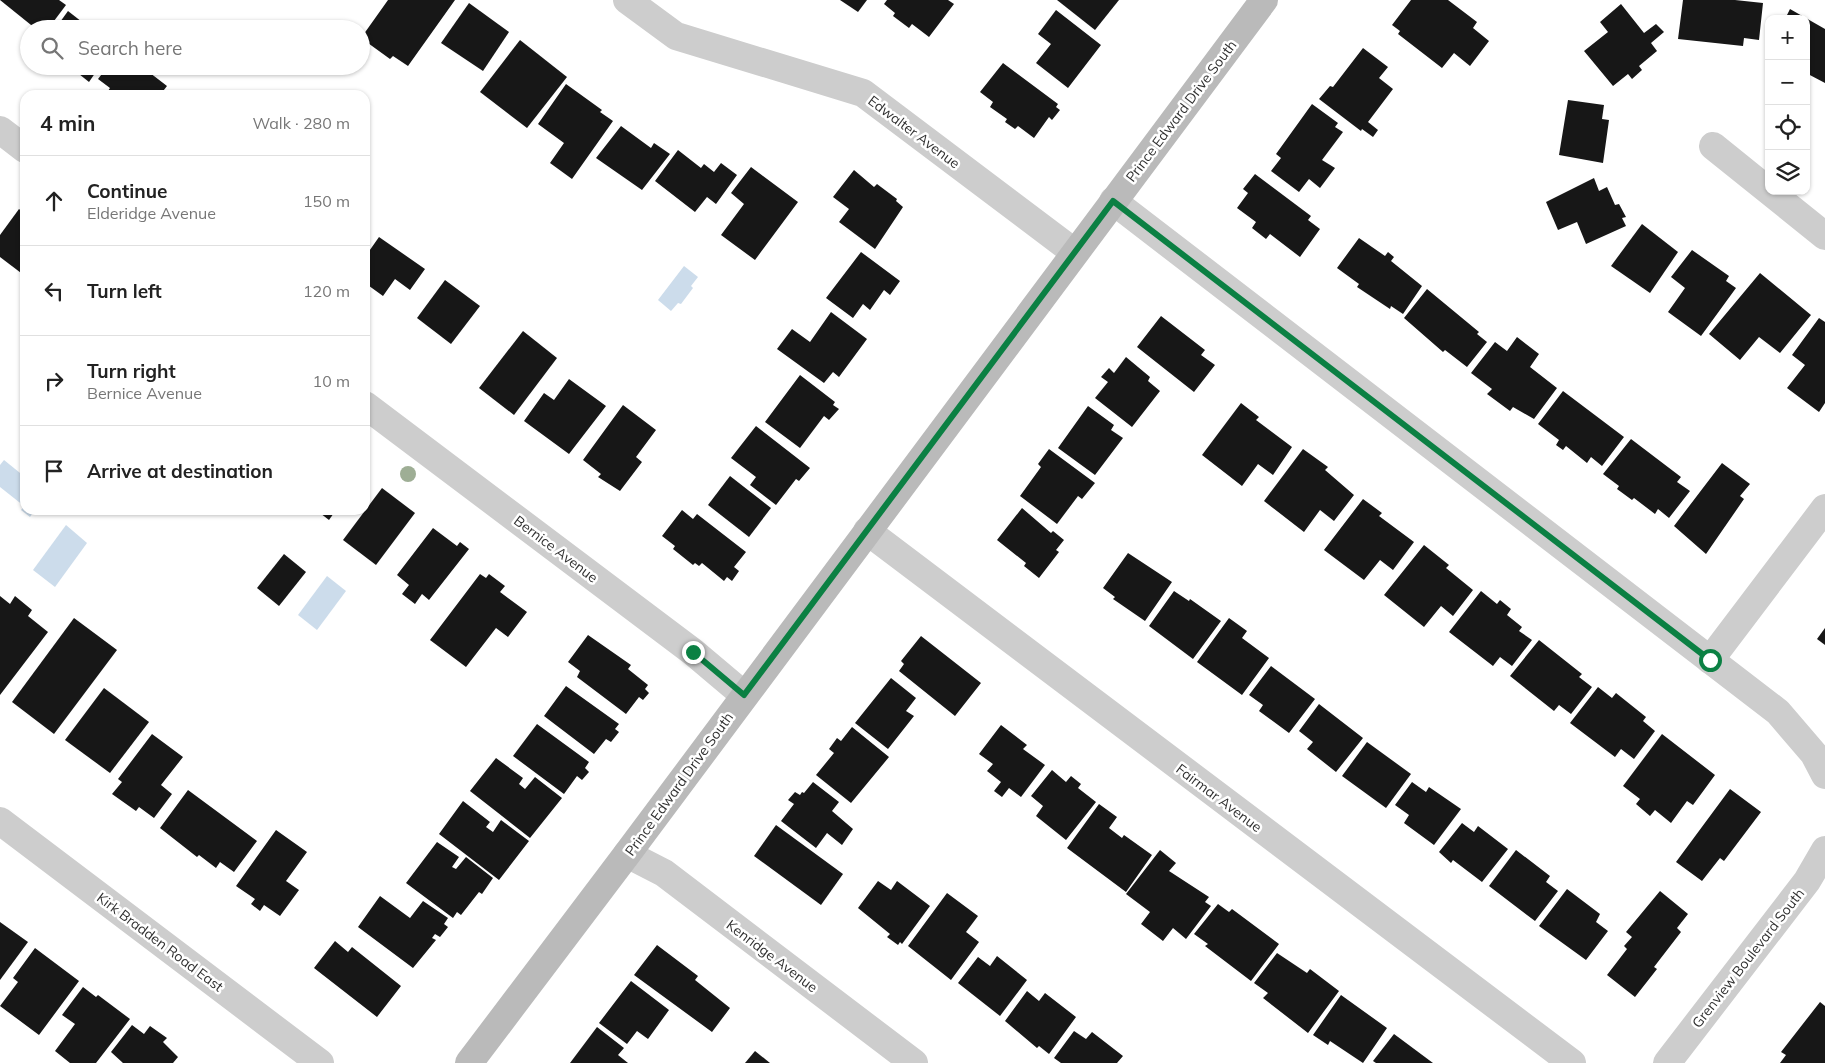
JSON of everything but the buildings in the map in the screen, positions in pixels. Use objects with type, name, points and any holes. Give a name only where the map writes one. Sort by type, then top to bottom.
[{"type":"street","name":"Edwalter Avenue","points":[[627,0],[676,36],[863,94],[1074,252]]},
{"type":"street","name":"Prince Edward Drive South","points":[[469,1063],[1264,0]]},
{"type":"street","points":[[0,130],[20,145]]},
{"type":"street","points":[[1713,146],[1825,236]]},
{"type":"street","points":[[1113,201],[1778,712],[1814,754],[1825,775]]},
{"type":"street","name":"Bernice Avenue","points":[[370,409],[693,652],[744,695]]},
{"type":"street","points":[[1710,660],[1825,508]]},
{"type":"street","name":"Fairmar Avenue","points":[[867,532],[1572,1063]]},
{"type":"street","name":"Kirk Bradden Road East","points":[[0,821],[320,1063]]},
{"type":"street","name":"Grenview Boulevard South","points":[[1667,1063],[1807,881],[1825,850]]},
{"type":"street","name":"Kenridge Avenue","points":[[627,854],[664,873],[914,1063]]},
{"type":"water","points":[[684,266],[698,277],[691,286],[693,288],[681,304],[678,303],[671,311],[658,300]]},
{"type":"water","points":[[4,460],[20,473],[20,503],[0,487],[0,465]]},
{"type":"water","points":[[66,525],[87,543],[55,587],[33,570]]},
{"type":"water","points":[[327,576],[346,591],[317,630],[298,615]]},
{"type":"route","points":[[693,652],[744,695],[1113,201],[1710,660]]}]
